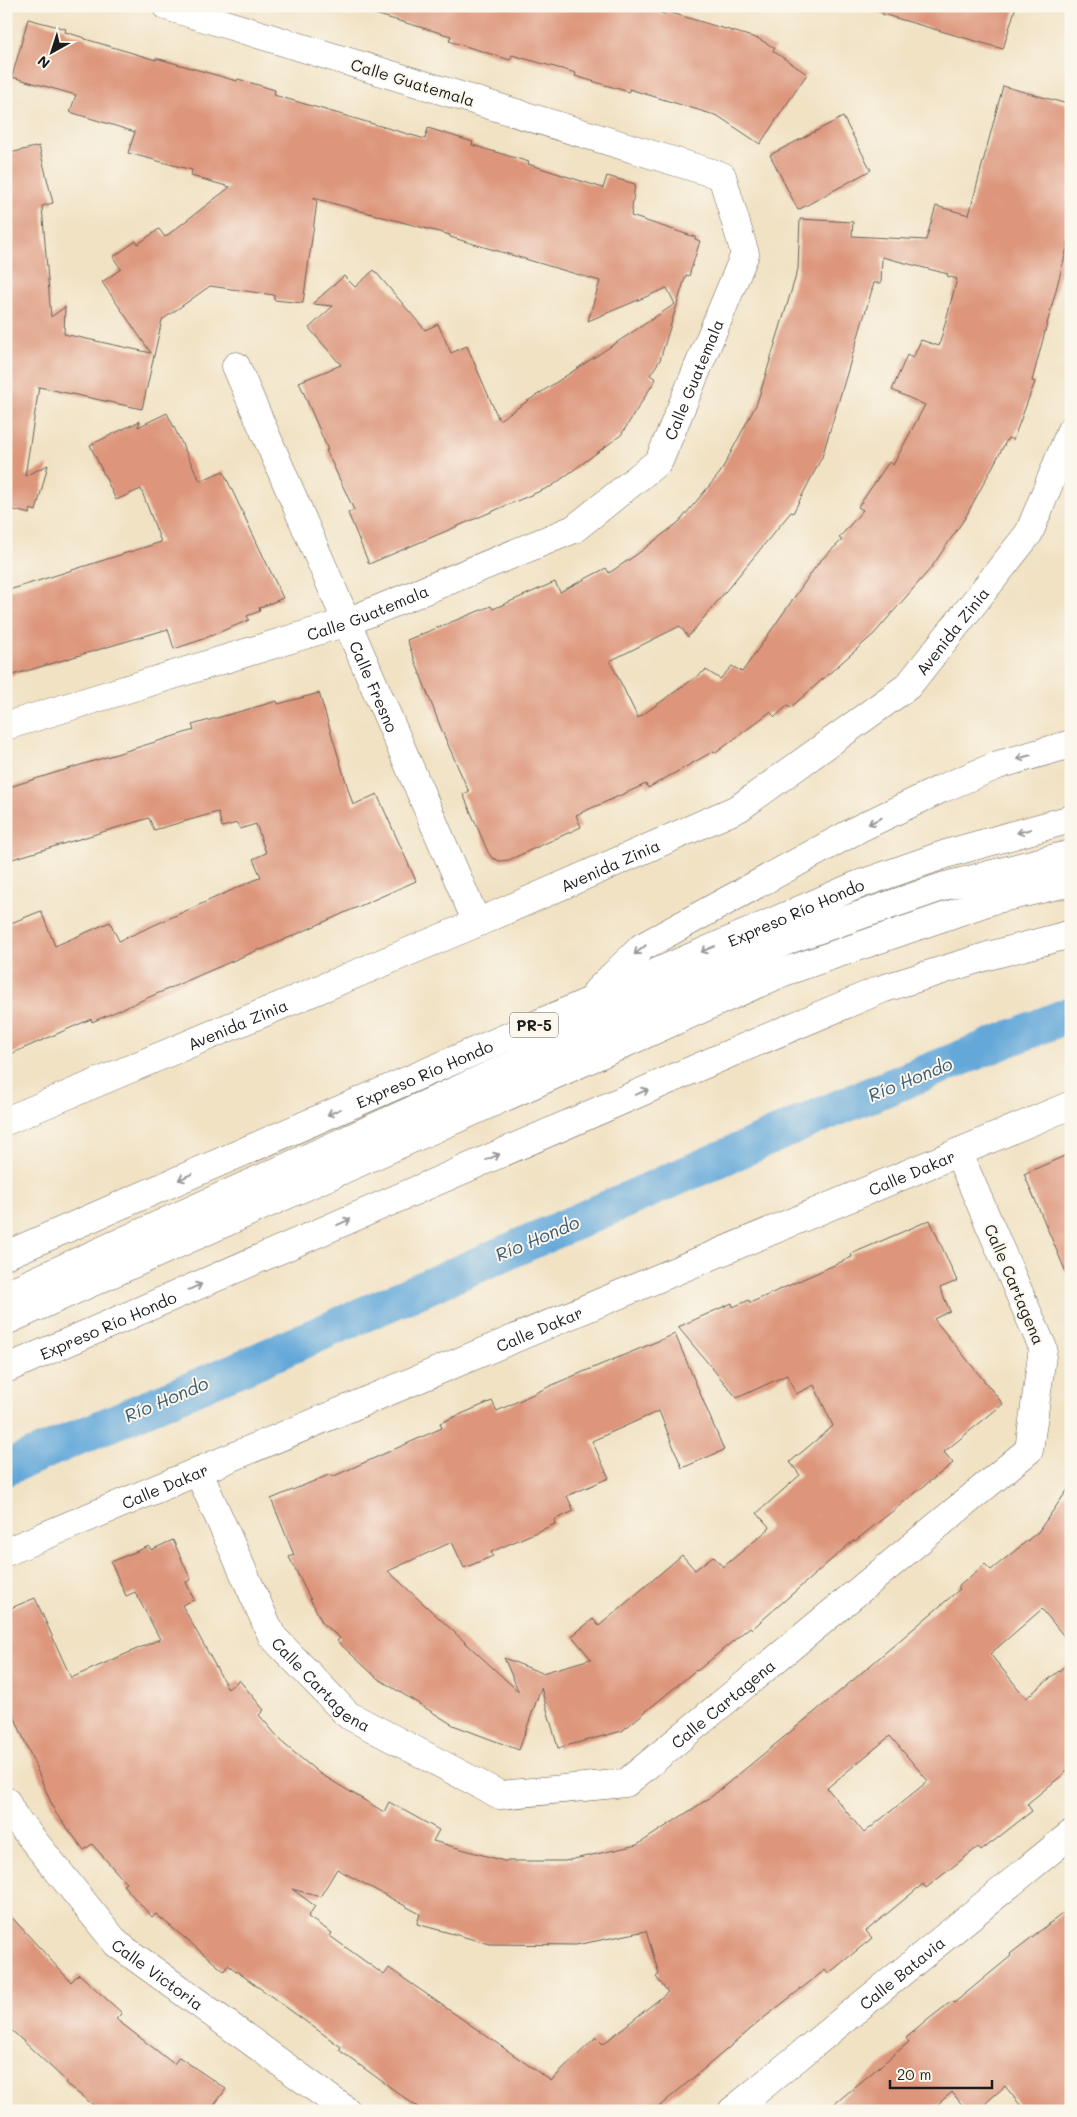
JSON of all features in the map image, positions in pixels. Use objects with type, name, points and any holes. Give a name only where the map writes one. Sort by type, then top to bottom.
[{"type":"main road","name":"Calle Guatemala","points":[[6,726],[347,622],[574,529],[659,461],[745,254],[722,176],[166,6]]},
{"type":"main road","name":"Calle Fresno","points":[[236,366],[476,923]]},
{"type":"main road","name":"Avenida Zinia","points":[[6,1120],[476,923],[739,808],[908,686],[1029,533],[1071,430]]},
{"type":"main road","points":[[584,1003],[642,947],[860,828],[941,789],[998,765],[1071,744]]},
{"type":"main road","name":"Expreso Río Hondo","points":[[6,1255],[855,886],[949,853],[1071,819]]},
{"type":"main road","points":[[6,1294],[791,939],[945,886],[1071,854]]},
{"type":"main road","points":[[6,1321],[784,972],[993,900],[1071,882]]},
{"type":"main road","name":"Expreso Río Hondo","points":[[6,1369],[882,989],[988,956],[1071,934]]},
{"type":"main road","name":"Calle Dakar","points":[[6,1552],[1071,1105]]},
{"type":"main road","name":"Calle Cartagena","points":[[198,1471],[272,1636],[348,1715],[500,1795],[626,1783],[1029,1450],[1044,1348],[958,1152]]},
{"type":"main road","name":"Calle Victoria","points":[[6,1801],[12,1814],[117,1944],[347,2111]]},
{"type":"main road","name":"Calle Batavia","points":[[732,2111],[1071,1834]]},
{"type":"building","points":[[376,6],[637,6],[664,14],[665,11],[759,39],[775,48],[773,51],[807,74],[760,144],[718,116],[629,89],[629,92],[575,76],[576,73],[512,55],[510,60],[449,41],[451,36],[375,14]]},
{"type":"building","points":[[884,6],[1016,6],[1003,49],[882,14]]},
{"type":"building","points":[[28,19],[66,29],[65,32],[85,39],[156,60],[156,58],[275,90],[274,95],[425,139],[428,128],[473,142],[472,145],[529,162],[528,164],[603,188],[607,176],[635,184],[631,216],[695,237],[695,239],[700,241],[689,276],[686,275],[660,360],[650,375],[656,379],[621,435],[552,486],[369,564],[348,513],[354,510],[326,450],[328,450],[299,382],[341,365],[309,328],[333,306],[312,304],[344,276],[355,287],[374,270],[425,330],[438,324],[451,353],[467,346],[499,420],[675,304],[667,288],[588,321],[600,281],[450,237],[450,235],[313,198],[317,202],[303,303],[274,300],[274,295],[210,286],[162,320],[142,409],[39,387],[25,476],[48,465],[36,511],[31,509],[30,514],[6,508],[6,154],[39,146],[53,203],[42,206],[51,317],[65,307],[64,334],[151,353],[102,282],[121,269],[113,257],[136,241],[138,244],[159,229],[165,237],[230,187],[191,176],[192,170],[128,153],[135,132],[70,112],[76,95],[12,77]]},
{"type":"building","points":[[1003,86],[1071,105],[1071,233],[1032,381],[1035,382],[1013,440],[1008,438],[965,518],[931,568],[874,634],[790,708],[788,705],[775,717],[770,712],[716,753],[714,751],[648,788],[646,784],[576,815],[581,827],[509,860],[500,861],[492,858],[463,794],[469,792],[442,731],[407,640],[491,606],[493,609],[555,582],[560,592],[606,568],[609,573],[679,522],[720,473],[757,403],[798,269],[800,219],[853,222],[852,236],[926,240],[936,206],[969,215]],"holes":[[[882,257],[948,274],[947,276],[957,279],[939,346],[921,340],[913,358],[907,355],[892,390],[925,405],[893,465],[889,462],[858,507],[863,510],[839,538],[842,540],[819,562],[742,672],[732,666],[720,679],[706,670],[638,718],[610,661],[680,626],[688,637],[791,512],[793,513],[822,457],[874,283],[881,283]]]},
{"type":"building","points":[[843,117],[871,170],[798,210],[770,155]]},
{"type":"building","points":[[167,413],[200,481],[223,471],[283,598],[259,608],[260,611],[247,616],[249,620],[174,649],[168,629],[6,677],[6,591],[161,542],[141,489],[116,500],[90,445],[140,421],[138,427]]},
{"type":"building","points":[[319,693],[353,805],[377,794],[416,881],[261,950],[92,1022],[91,1019],[6,1056],[6,925],[41,911],[55,946],[110,922],[119,941],[261,877],[253,859],[266,853],[256,824],[240,829],[237,823],[222,827],[218,812],[154,830],[149,818],[6,861],[6,788],[194,730],[192,725],[277,701],[278,704]]},
{"type":"building","points":[[1071,1153],[1071,1284],[1024,1174]]},
{"type":"building","points":[[930,1220],[957,1281],[940,1288],[950,1311],[934,1319],[1003,1404],[944,1452],[953,1463],[854,1540],[752,1629],[750,1627],[622,1731],[558,1748],[541,1688],[519,1750],[453,1725],[377,1678],[337,1641],[340,1638],[323,1624],[289,1557],[294,1555],[271,1499],[331,1474],[332,1477],[442,1428],[440,1423],[492,1401],[497,1411],[559,1382],[675,1334],[724,1450],[682,1468],[659,1411],[592,1441],[609,1478],[567,1496],[574,1511],[554,1520],[555,1524],[491,1552],[493,1556],[464,1568],[452,1542],[388,1571],[519,1692],[504,1658],[542,1673],[591,1659],[572,1636],[593,1619],[599,1626],[682,1555],[695,1570],[713,1556],[723,1567],[770,1528],[757,1513],[800,1475],[790,1462],[833,1426],[814,1385],[796,1394],[787,1375],[737,1398],[678,1327],[732,1303],[733,1307],[749,1300],[750,1303],[852,1257],[851,1254]]},
{"type":"building","points":[[1071,1485],[1071,1645],[1042,1609],[990,1654],[1026,1698],[1071,1661],[1071,1768],[1027,1804],[1032,1811],[981,1851],[978,1847],[926,1888],[923,1884],[866,1931],[872,1938],[828,1974],[825,1970],[765,2017],[654,2111],[423,2111],[339,2050],[341,2047],[228,1965],[224,1971],[156,1914],[152,1917],[123,1885],[126,1883],[92,1844],[84,1850],[55,1812],[6,1697],[6,1610],[35,1598],[71,1678],[160,1639],[135,1592],[126,1596],[111,1562],[149,1546],[151,1550],[173,1540],[191,1580],[186,1582],[194,1600],[182,1605],[228,1689],[239,1680],[264,1710],[259,1715],[285,1745],[319,1773],[384,1812],[389,1802],[439,1830],[433,1841],[504,1861],[565,1861],[637,1845],[711,1797],[839,1692],[960,1589],[958,1587],[985,1564],[991,1570],[1038,1532]],"holes":[[[890,1736],[928,1781],[864,1833],[827,1788]],[[337,1869],[420,1914],[417,1924],[490,1944],[576,1945],[646,1931],[659,1974],[656,1977],[668,1992],[603,2044],[596,2037],[551,2081],[389,1968],[384,1975],[330,1936],[332,1933],[308,1917],[315,1906],[292,1889],[320,1897]]]},
{"type":"building","points":[[1071,1907],[1071,2111],[1025,2111],[1005,2086],[977,2111],[967,2111],[952,2092],[930,2111],[826,2111],[909,2042],[906,2038],[930,2018],[952,2001],[954,2003],[1011,1956],[1010,1954]]},
{"type":"building","points":[[6,1911],[71,1982],[79,1974],[122,2013],[116,2019],[174,2064],[179,2057],[226,2089],[210,2111],[101,2111],[65,2083],[66,2081],[6,2025]]},
{"type":"waterway","name":"Río Hondo","points":[[6,1468],[241,1368],[835,1109],[1071,1014]]}]
